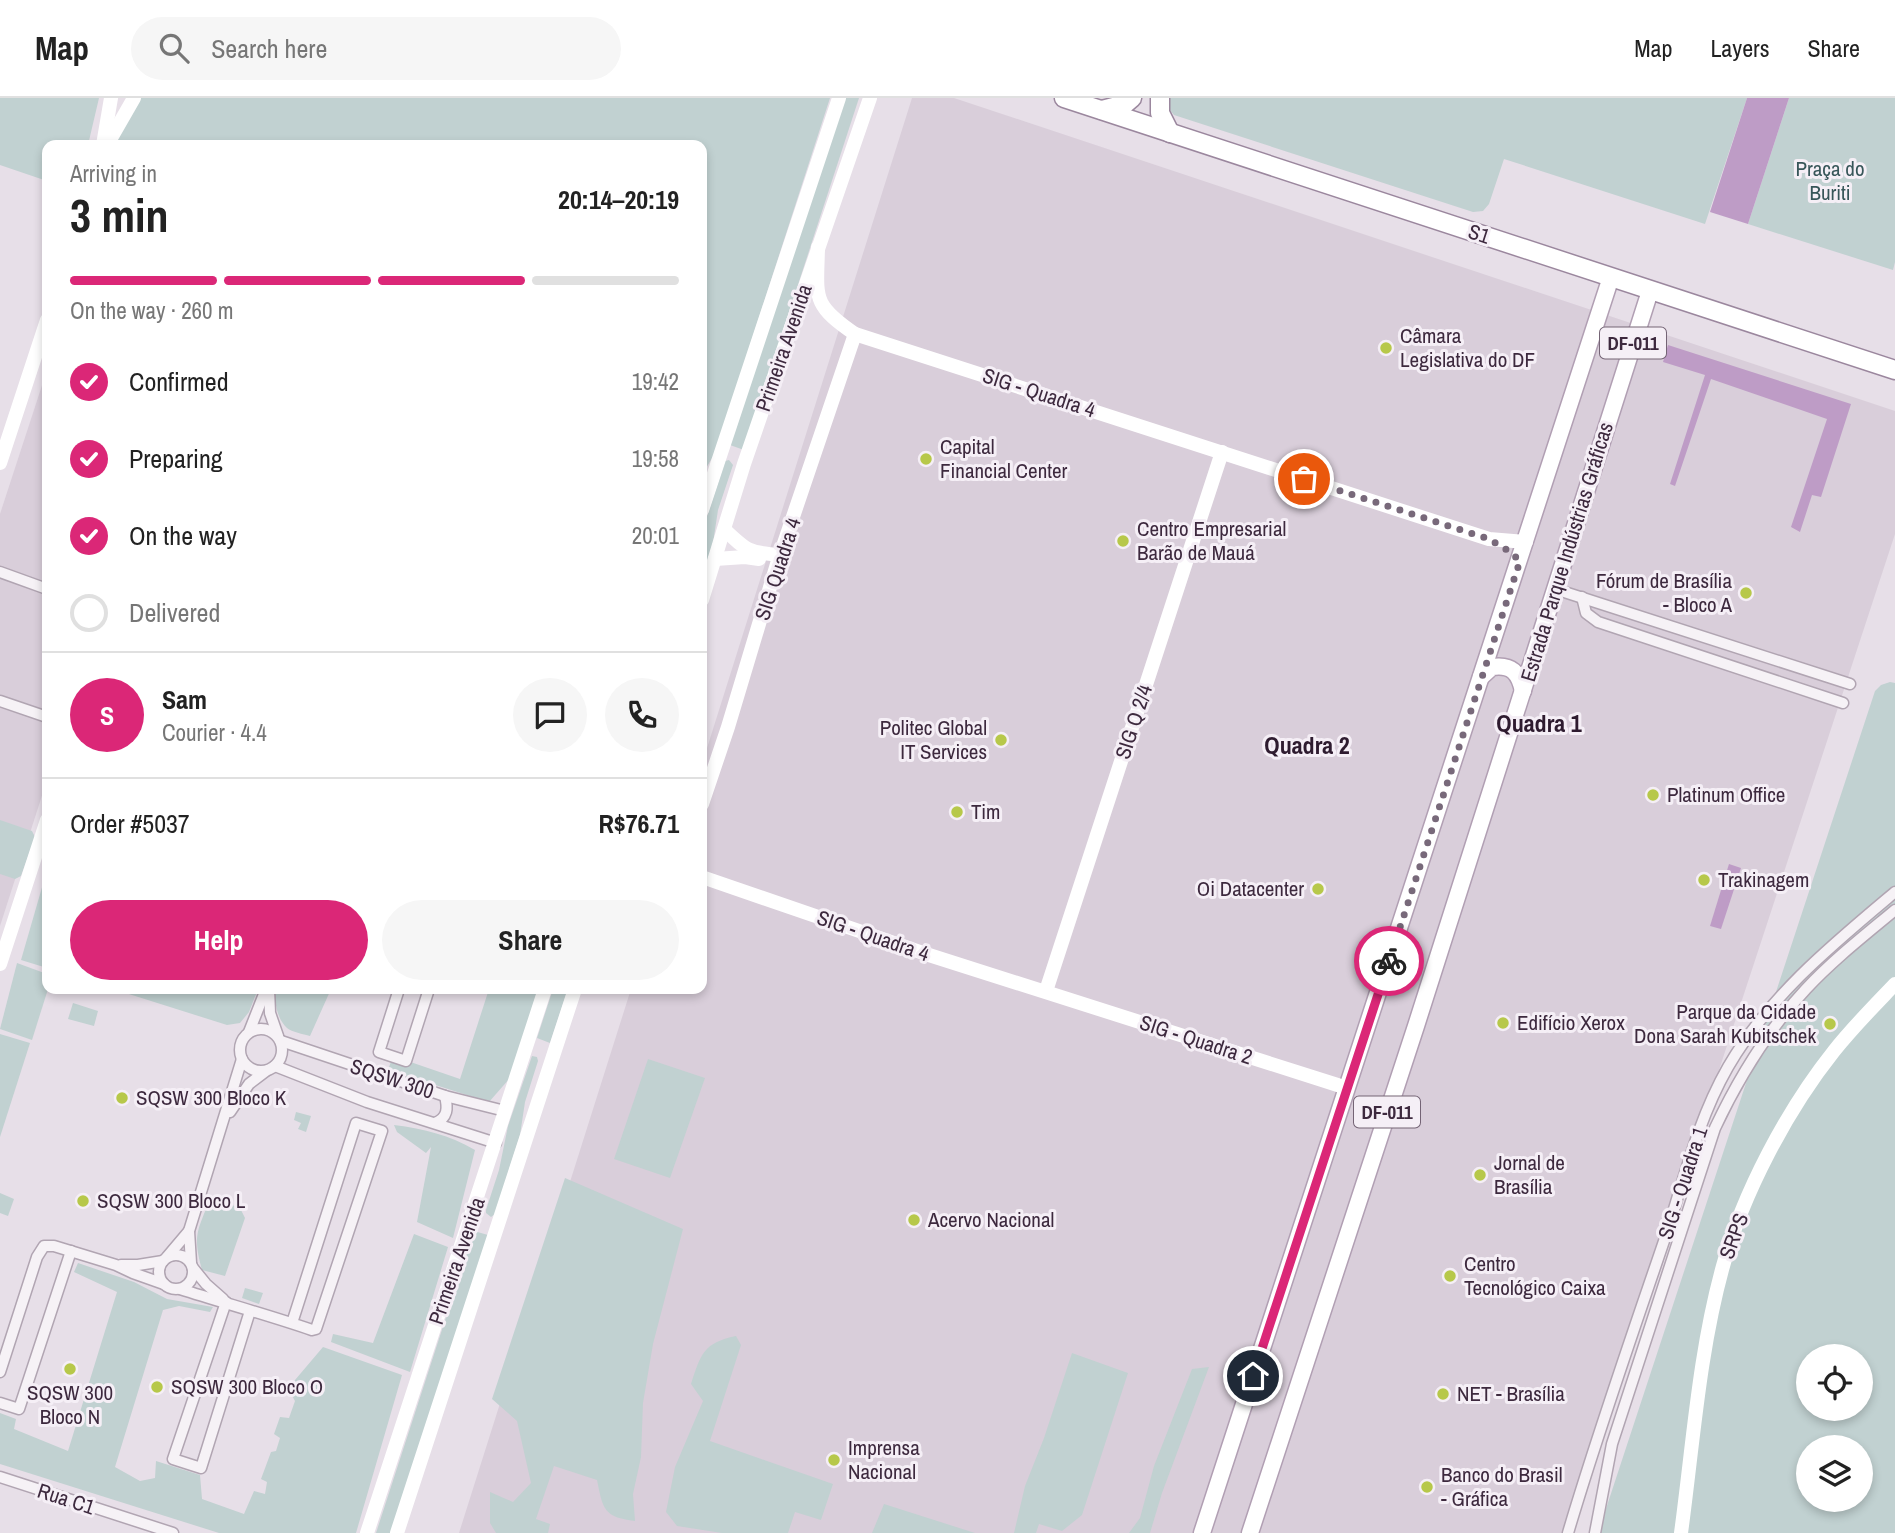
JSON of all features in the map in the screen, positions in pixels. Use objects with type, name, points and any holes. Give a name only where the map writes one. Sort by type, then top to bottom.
[{"type":"highway","name":"S1","points":[[1064,98],[1895,370]]},
{"type":"highway","points":[[1102,110],[1125,104],[1132,98]]},
{"type":"highway","points":[[1160,98],[1160,113],[1170,133]]},
{"type":"main road","name":"Estrada Parque Indústrias Gráficas","points":[[1202,1533],[1611,277]]},
{"type":"main road","name":"Estrada Parque Indústrias Gráficas","points":[[1250,1533],[1650,291]]},
{"type":"main road","points":[[1481,677],[1492,667],[1509,667],[1520,677],[1523,691]]},
{"type":"street","points":[[106,140],[111,98]]},
{"type":"street","points":[[108,140],[134,98]]},
{"type":"street","name":"Primeira Avenida","points":[[707,495],[838,98]]},
{"type":"street","name":"Primeira Avenida","points":[[707,584],[744,464],[870,98]]},
{"type":"street","name":"SIG - Quadra 4","points":[[818,247],[817,284],[820,303],[829,316],[855,334],[1222,453]]},
{"type":"street","name":"SIG Quadra 4","points":[[707,789],[855,334]]},
{"type":"street","points":[[0,463],[42,337]]},
{"type":"street","points":[[720,456],[735,453],[742,458],[744,464]]},
{"type":"street","points":[[1222,453],[1489,539],[1520,561]]},
{"type":"street","name":"SIG Q 2/4","points":[[1046,991],[1222,453]]},
{"type":"street","points":[[725,530],[747,550],[779,561]]},
{"type":"street","points":[[1489,539],[1526,542]]},
{"type":"street","points":[[715,559],[745,556],[779,561]]},
{"type":"street","points":[[761,560],[770,591]]},
{"type":"street","points":[[0,572],[42,587]]},
{"type":"street","points":[[1555,589],[1850,684]]},
{"type":"street","points":[[1583,597],[1586,613],[1598,622],[1843,703]]},
{"type":"street","points":[[0,701],[42,716]]},
{"type":"street","points":[[0,963],[42,835]]},
{"type":"street","name":"SIG - Quadra 4","points":[[707,879],[929,955],[1046,991]]},
{"type":"street","name":"SIG - Quadra 1","points":[[1569,1531],[1688,1164],[1717,1087],[1744,1043],[1792,983],[1829,947],[1895,892]]},
{"type":"street","name":"SIG - Quadra 1","points":[[1594,1532],[1612,1444],[1716,1128],[1729,1098],[1752,1058],[1806,989],[1895,910]]},
{"type":"street","name":"SRPS","points":[[1681,1533],[1714,1301],[1734,1233],[1768,1156],[1797,1106],[1833,1052],[1895,984]]},
{"type":"street","name":"SIG - Quadra 2","points":[[1046,991],[1347,1088]]},
{"type":"street","points":[[180,1289],[191,1281],[189,1231],[242,1059],[240,1045],[249,1032],[266,994]]},
{"type":"street","points":[[220,1131],[241,1094],[271,1068],[282,1054],[270,1013],[268,994]]},
{"type":"street","points":[[397,994],[379,1052],[407,1061],[427,994]]},
{"type":"street","name":"Primeira Avenida","points":[[367,1533],[543,994]]},
{"type":"street","name":"Primeira Avenida","points":[[397,1533],[573,994]]},
{"type":"street","points":[[249,1032],[265,1029],[279,1039]]},
{"type":"street","name":"SQSW 300","points":[[279,1039],[445,1096],[505,1111]]},
{"type":"street","points":[[526,1049],[532,1047],[544,1050],[550,1061]]},
{"type":"street","points":[[242,1059],[252,1069],[271,1068]]},
{"type":"street","name":"SQSW 300","points":[[271,1068],[496,1143]]},
{"type":"street","points":[[435,1123],[447,1113],[445,1096]]},
{"type":"street","points":[[0,1372],[37,1257],[44,1247],[71,1251],[116,1265],[171,1288],[226,1302],[312,1330],[318,1327],[382,1131],[356,1123],[292,1323]]},
{"type":"street","points":[[474,1212],[485,1224],[500,1219]]},
{"type":"street","points":[[164,1284],[159,1273],[164,1259],[189,1231]]},
{"type":"street","points":[[0,1403],[19,1409],[71,1251]]},
{"type":"street","points":[[116,1265],[138,1265],[180,1255],[226,1302]]},
{"type":"street","points":[[226,1302],[173,1459],[201,1468],[250,1311]]},
{"type":"street","name":"Rua C1","points":[[0,1477],[173,1533]]},
{"type":"shaded area","points":[[912,98],[954,98],[1895,411],[1895,534],[1567,1533],[459,1533],[629,994],[707,994],[707,748]]},
{"type":"shaded area","points":[[1747,98],[1789,98],[1748,224],[1710,212]]},
{"type":"shaded area","points":[[1668,345],[1851,404],[1821,497],[1812,495],[1800,532],[1791,527],[1827,419],[1711,379],[1675,486],[1670,484],[1705,375],[1663,362]]},
{"type":"shaded area","points":[[42,385],[42,796],[0,926],[0,514]]},
{"type":"shaded area","points":[[1729,864],[1741,868],[1721,929],[1710,926]]},
{"type":"green space","points":[[0,98],[99,98],[89,140],[42,140],[42,179],[0,165]]},
{"type":"green space","points":[[138,98],[830,98],[715,453],[707,467],[707,140],[117,140]]},
{"type":"green space","points":[[843,98],[859,98],[744,450],[730,445]]},
{"type":"green space","points":[[1169,98],[1747,98],[1705,224],[1504,159],[1489,204],[1483,211],[1473,212],[1174,115],[1169,109]]},
{"type":"green space","name":"Praça do Buriti","points":[[1789,98],[1895,98],[1893,270],[1748,224]]},
{"type":"green space","points":[[729,460],[733,465],[718,510],[707,562],[707,517],[725,461]]},
{"type":"green space","name":"Parque da Cidade Dona Sarah Kubitschek","points":[[1895,683],[1895,1533],[1598,1533],[1875,691],[1881,685]]},
{"type":"green space","points":[[0,820],[32,831],[35,837],[21,876],[15,879],[0,874]]},
{"type":"green space","points":[[42,887],[42,966],[21,960]]},
{"type":"green space","points":[[17,963],[42,972],[42,994],[46,994],[32,1040],[0,1029]]},
{"type":"green space","points":[[129,994],[256,994],[249,1012],[240,1023],[227,1025]]},
{"type":"green space","points":[[276,994],[329,994],[310,1036],[287,1028],[281,1020]]},
{"type":"green space","points":[[487,994],[536,994],[510,1078],[489,1102],[388,1070],[393,1056],[460,1079]]},
{"type":"green space","points":[[551,994],[566,994],[550,1043],[537,1038]]},
{"type":"green space","points":[[73,1003],[98,1011],[94,1026],[68,1019]]},
{"type":"green space","points":[[0,1034],[30,1043],[0,1137]]},
{"type":"green space","points":[[532,1056],[537,1057],[538,1061],[525,1102],[520,1135],[495,1214],[491,1217],[486,1210],[499,1170],[508,1126]]},
{"type":"green space","points":[[648,1059],[705,1078],[670,1178],[614,1159]]},
{"type":"green space","points":[[296,1112],[311,1116],[306,1132],[298,1129],[301,1123],[294,1120]]},
{"type":"green space","points":[[394,1125],[436,1133],[475,1150],[453,1238],[417,1222],[431,1147],[426,1153],[397,1132]]},
{"type":"green space","points":[[565,1178],[683,1229],[653,1344],[643,1403],[641,1457],[633,1494],[635,1521],[617,1517],[607,1510],[603,1505],[597,1480],[554,1466],[536,1519],[550,1524],[548,1533],[496,1533],[490,1523],[490,1492],[513,1502],[531,1483],[517,1421],[492,1399]]},
{"type":"green space","points":[[0,1193],[14,1199],[8,1216],[0,1213]]},
{"type":"green space","points":[[211,1197],[240,1208],[245,1218],[225,1276],[202,1270],[197,1248],[198,1232]]},
{"type":"green space","points":[[474,1231],[488,1235],[391,1533],[376,1533]]},
{"type":"green space","points":[[414,1234],[448,1247],[410,1372],[331,1342],[333,1334],[373,1343]]},
{"type":"green space","points":[[78,1263],[134,1282],[167,1299],[213,1307],[210,1312],[179,1306],[163,1310],[115,1467],[140,1481],[155,1478],[156,1461],[200,1475],[202,1499],[244,1514],[254,1491],[265,1494],[267,1482],[261,1479],[271,1452],[276,1451],[280,1438],[274,1434],[280,1417],[289,1418],[295,1401],[290,1392],[295,1380],[323,1347],[402,1375],[356,1533],[219,1533],[0,1464],[0,1413],[16,1419],[14,1429],[68,1451],[117,1292],[74,1272]]},
{"type":"green space","points":[[245,1288],[263,1293],[259,1304],[242,1298]]},
{"type":"green space","points":[[736,1336],[741,1345],[710,1441],[833,1484],[821,1520],[795,1512],[788,1533],[722,1533],[677,1526],[666,1512],[675,1467],[703,1401],[691,1384],[701,1357],[716,1342]]},
{"type":"green space","points":[[1072,1353],[1128,1373],[1082,1515],[1062,1531],[1039,1524],[1036,1533],[1014,1533],[1025,1486]]},
{"type":"green space","points":[[1209,1367],[1150,1533],[1129,1533],[1140,1518],[1154,1466],[1192,1369]]},
{"type":"green space","points":[[884,1504],[975,1533],[872,1533]]},
{"type":"way so far","points":[[1304,479],[1489,539],[1520,561],[1389,961]]},
{"type":"place","name":"Câmara Legislativa do DF","points":[[1386,348]]},
{"type":"place","name":"Capital Financial Center","points":[[926,459]]},
{"type":"place","name":"Centro Empresarial Barão de Mauá","points":[[1123,541]]},
{"type":"place","name":"Fórum de Brasília - Bloco A","points":[[1746,593]]},
{"type":"place","name":"Politec Global IT Services","points":[[1001,740]]},
{"type":"place","name":"Platinum Office","points":[[1653,795]]},
{"type":"place","name":"Tim","points":[[957,812]]},
{"type":"place","name":"Trakinagem","points":[[1704,880]]},
{"type":"place","name":"Oi Datacenter","points":[[1318,889]]},
{"type":"place","name":"Edifício Xerox","points":[[1503,1023]]},
{"type":"place","name":"Parque da Cidade Dona Sarah Kubitschek","points":[[1830,1024]]},
{"type":"place","name":"SQSW 300 Bloco K","points":[[122,1098]]},
{"type":"place","name":"Jornal de Brasília","points":[[1480,1175]]},
{"type":"place","name":"SQSW 300 Bloco L","points":[[83,1201]]},
{"type":"place","name":"Acervo Nacional","points":[[914,1220]]},
{"type":"place","name":"Centro Tecnológico Caixa","points":[[1450,1276]]},
{"type":"place","name":"SQSW 300 Bloco N","points":[[70,1369]]},
{"type":"place","name":"SQSW 300 Bloco O","points":[[157,1387]]},
{"type":"place","name":"NET - Brasília","points":[[1443,1394]]},
{"type":"place","name":"Imprensa Nacional","points":[[834,1460]]},
{"type":"place","name":"Banco do Brasil - Gráfica","points":[[1427,1487]]},
{"type":"district","name":"Quadra 1","points":[[1539,724]]},
{"type":"district","name":"Quadra 2","points":[[1307,746]]},
{"type":"route","points":[[1253,1376],[1389,961]]}]
